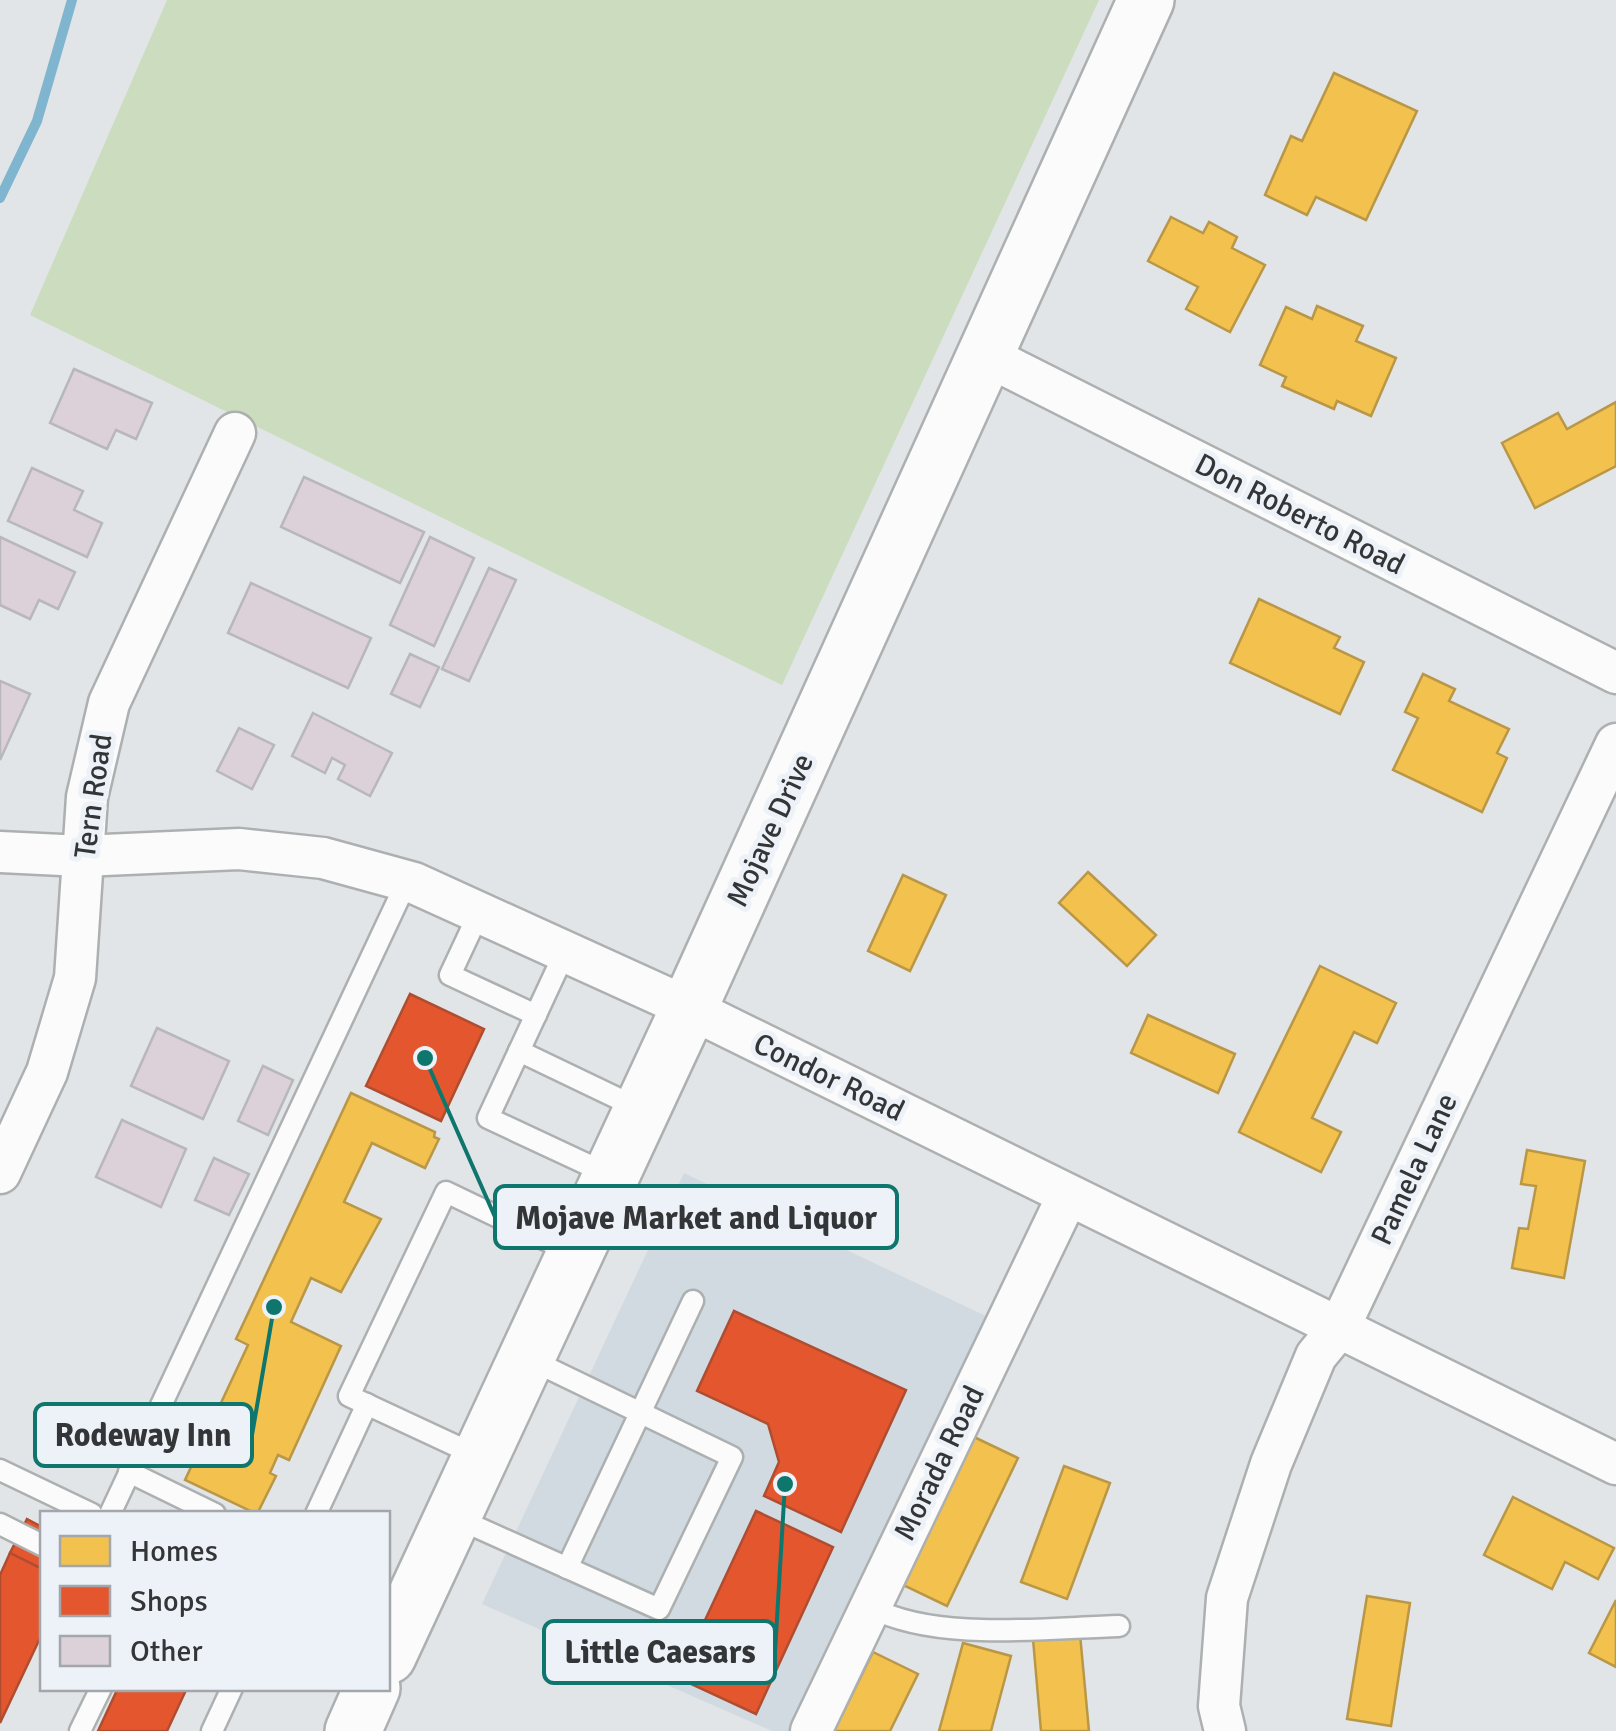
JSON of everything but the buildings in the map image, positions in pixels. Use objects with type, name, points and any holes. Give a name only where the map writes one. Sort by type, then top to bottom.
[{"type":"main road","name":"Mojave Drive","points":[[390,1649],[689,1008],[1146,0]]},
{"type":"main road","name":"Mojave Drive","points":[[352,1731],[371,1691]]},
{"type":"street","name":"Don Roberto Road","points":[[984,354],[1616,673]]},
{"type":"street","name":"Tern Road","points":[[0,1173],[48,1072],[74,978],[87,796],[108,703],[235,433]]},
{"type":"street","name":"Pamela Lane","points":[[1225,1731],[1219,1706],[1227,1598],[1272,1464],[1316,1356],[1339,1328],[1616,744]]},
{"type":"street","name":"Condor Road","points":[[0,852],[82,856],[238,849],[323,858],[407,881],[689,1008],[1616,1464]]},
{"type":"street","name":"Morada Road","points":[[812,1731],[1068,1195]]},
{"type":"lane","points":[[111,1511],[407,881]]},
{"type":"lane","points":[[478,912],[450,975],[536,1015]]},
{"type":"lane","points":[[566,952],[488,1118],[611,1176]]},
{"type":"lane","points":[[519,1051],[642,1110]]},
{"type":"lane","points":[[480,1457],[348,1396],[446,1192],[575,1254]]},
{"type":"lane","points":[[567,1568],[693,1301]]},
{"type":"lane","points":[[452,1516],[659,1610],[732,1457],[526,1358]]},
{"type":"lane","points":[[317,1511],[367,1404]]},
{"type":"lane","points":[[0,1470],[86,1511]]},
{"type":"lane","points":[[129,1472],[209,1511]]},
{"type":"lane","points":[[0,1524],[40,1544]]},
{"type":"lane","points":[[870,1607],[916,1623],[979,1629],[1119,1626]]},
{"type":"lane","points":[[80,1731],[100,1691]]},
{"type":"lane","points":[[212,1731],[231,1691]]},
{"type":"shaded area","points":[[684,1173],[988,1317],[794,1731],[772,1731],[482,1604]]},
{"type":"green space","points":[[167,0],[1099,0],[782,685],[30,315]]},
{"type":"waterway","points":[[0,198],[37,121],[72,0]]},
{"type":"place","name":"Mojave Market and Liquor","points":[[425,1058]]},
{"type":"place","name":"Rodeway Inn","points":[[274,1307]]},
{"type":"place","name":"Little Caesars","points":[[785,1484]]}]
